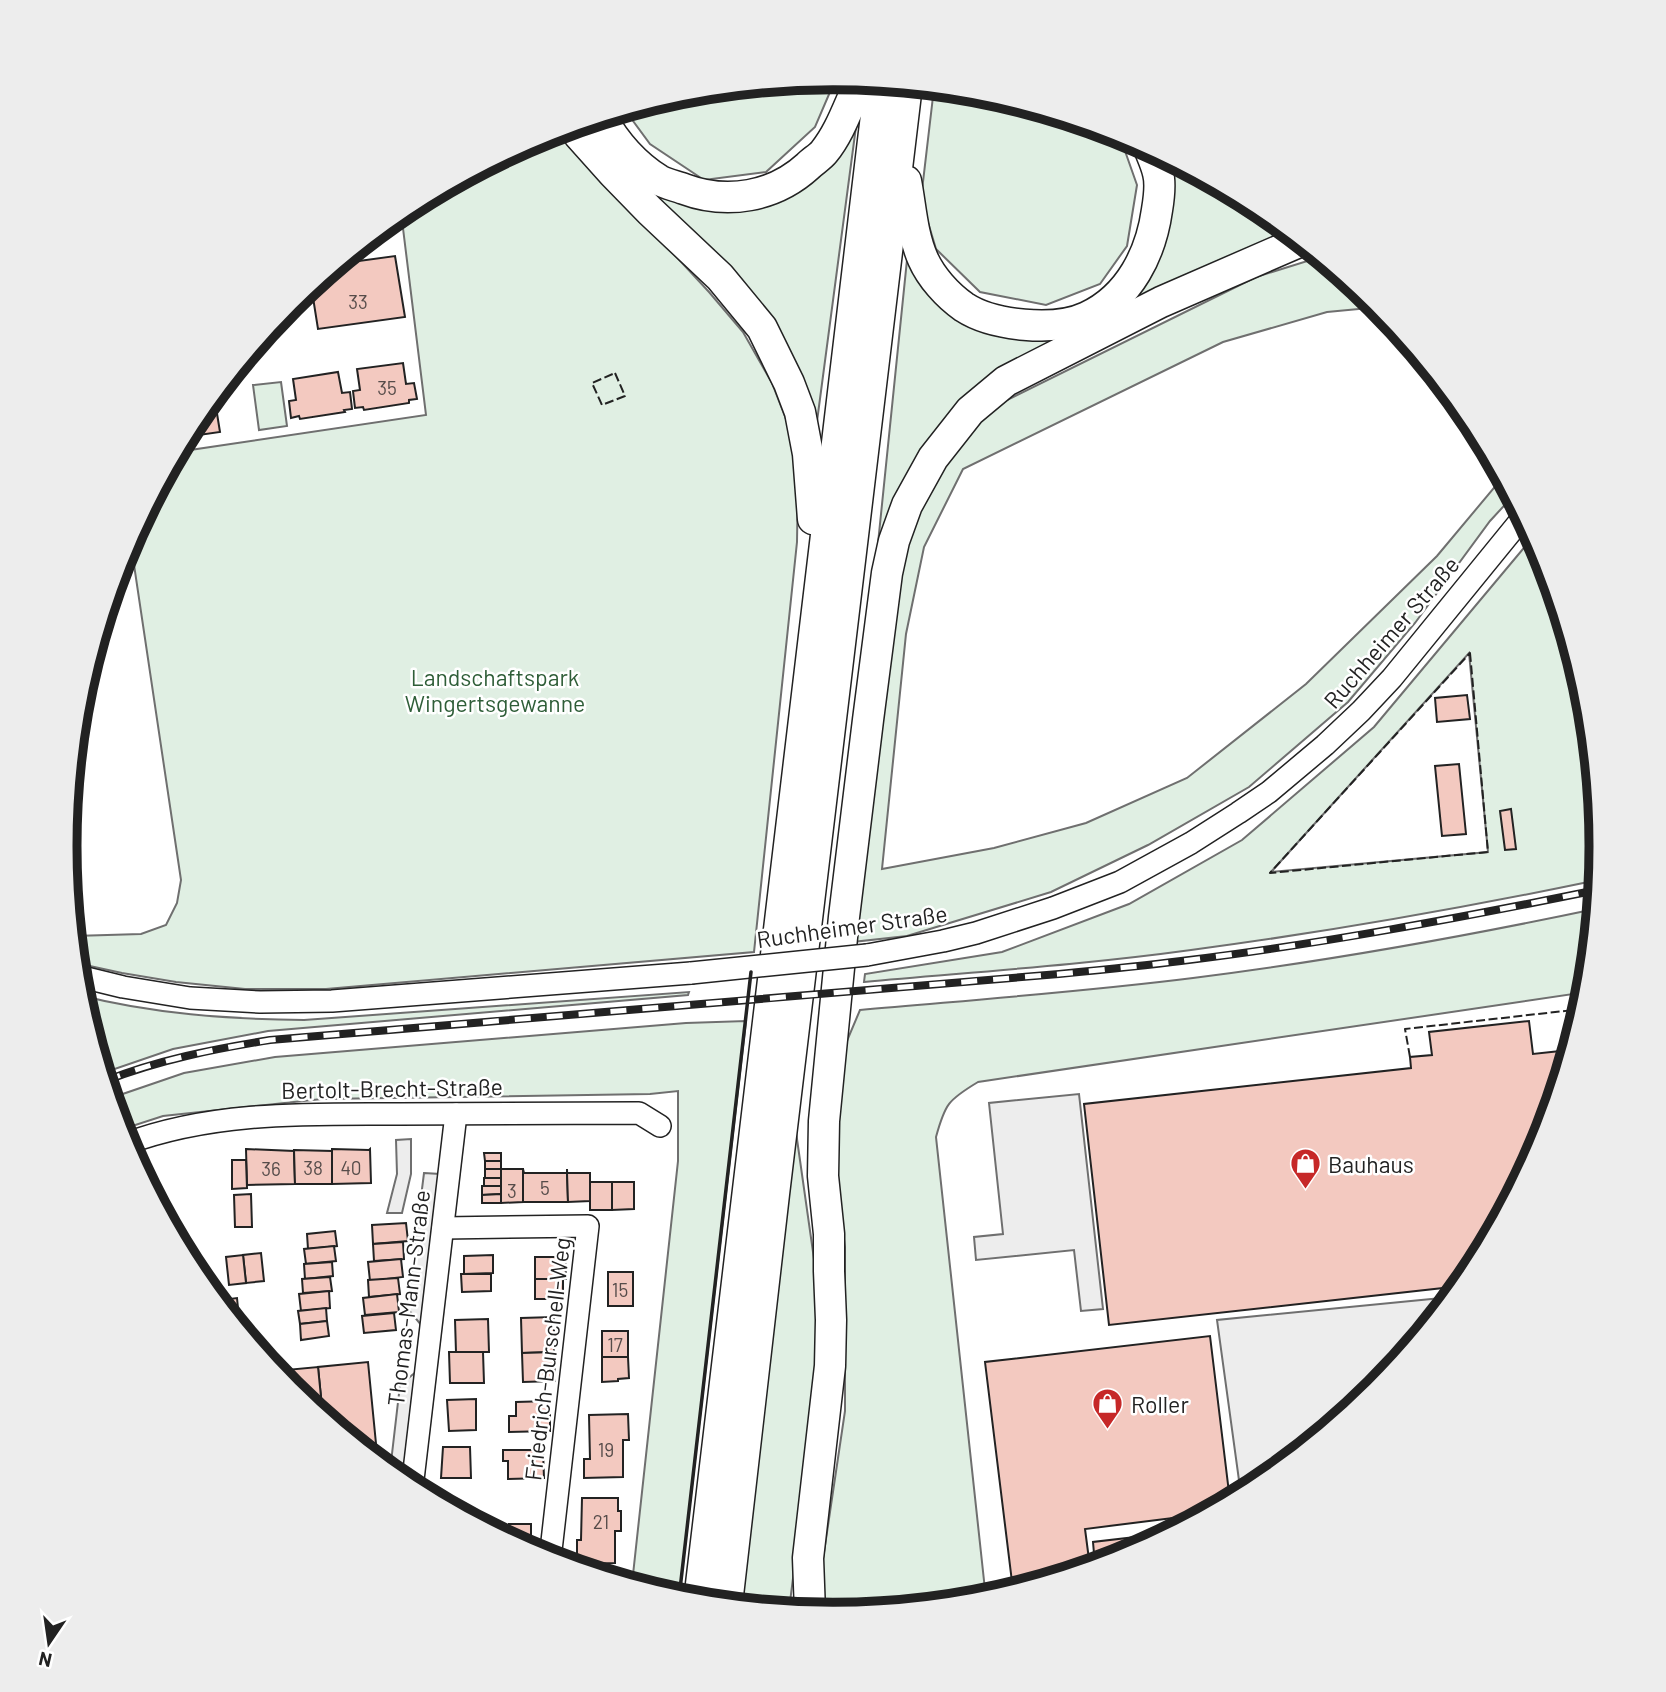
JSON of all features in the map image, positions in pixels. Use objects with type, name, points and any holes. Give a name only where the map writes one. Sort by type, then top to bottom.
[{"type":"highway","points":[[606,125],[619,144],[638,164],[661,181],[695,193],[729,198],[754,195],[775,189],[797,176],[824,152],[856,91]]},
{"type":"highway","points":[[700,1590],[879,92]]},
{"type":"highway","points":[[728,1595],[906,94]]},
{"type":"highway","points":[[579,134],[650,211],[720,277],[762,328],[800,412],[812,488],[817,604]]},
{"type":"highway","points":[[899,150],[914,235],[924,261],[942,289],[965,308],[998,321],[1031,326],[1061,324],[1087,317],[1113,300],[1128,283],[1143,261],[1154,233],[1159,200],[1159,174],[1155,162]]},
{"type":"highway","points":[[810,1601],[808,1558],[830,1366],[829,1234],[823,1162],[824,1121],[852,851],[885,584],[894,541],[907,505],[933,458],[970,411],[1006,381],[1161,302],[1292,245]]},
{"type":"highway","points":[[795,1020],[806,1061],[810,1192],[828,1271]]},
{"type":"highway","points":[[797,1601],[808,1558]]},
{"type":"street","name":"Ruchheimer Straße","points":[[89,979],[190,998],[260,1002],[332,1001],[691,973],[867,955],[976,933],[1053,908],[1120,882],[1191,843],[1279,784],[1370,702],[1517,525]]},
{"type":"street","name":"Bertolt-Brecht-Straße","points":[[137,1139],[220,1120],[281,1115],[639,1113],[660,1126]]},
{"type":"street","name":"Thomas-Mann-Straße","points":[[414,1475],[456,1114]]},
{"type":"street","name":"Friedrich-Burschell-Weg","points":[[443,1228],[588,1226],[551,1547]]},
{"type":"green space","points":[[831,90],[815,127],[766,172],[704,180],[650,144],[631,118],[734,96]]},
{"type":"green space","points":[[933,96],[1029,116],[1122,148],[1137,185],[1127,246],[1100,284],[1046,305],[980,292],[936,249],[921,199]]},
{"type":"green space","points":[[857,119],[816,429],[799,385],[622,164],[620,154],[730,205]]},
{"type":"green space","name":"Landschaftspark Wingertsgewanne","points":[[571,137],[584,157],[743,332],[772,383],[789,427],[798,479],[797,542],[754,952],[326,989],[245,989],[176,982],[87,965],[82,936],[141,934],[166,925],[177,903],[181,880],[133,561],[178,468],[189,450],[426,415],[403,225],[455,191],[499,168]]},
{"type":"green space","points":[[1158,164],[1211,191],[1282,238],[974,390],[939,426],[912,467],[876,563],[908,250],[983,326],[1120,300]]},
{"type":"green space","points":[[1310,260],[1365,308],[1327,312],[1223,342],[963,469],[924,547],[906,634],[882,869],[994,848],[1086,823],[1187,778],[1306,684],[1437,556],[1497,485],[1506,503],[1490,521],[1415,623],[1348,702],[1249,787],[1148,845],[1051,892],[907,936],[852,942],[898,574],[910,522],[967,431],[1001,403],[1256,277]]},
{"type":"green space","points":[[281,382],[287,426],[259,430],[253,385]]},
{"type":"green space","points":[[1526,546],[1549,603],[1563,650],[1583,747],[1589,846],[1588,882],[1395,919],[1242,943],[1109,960],[864,982],[865,974],[1002,952],[1129,904],[1242,840],[1374,727]],"holes":[[[1469,653],[1488,852],[1271,872]]]},
{"type":"green space","points":[[1586,911],[1583,945],[1574,994],[978,1082],[954,1099],[945,1110],[936,1137],[985,1586],[932,1596],[817,1601],[845,1411],[845,1247],[833,1152],[841,1055],[860,1010],[1193,978],[1395,948]]},
{"type":"green space","points":[[689,992],[688,995],[268,1031],[173,1049],[111,1070],[93,998],[135,1007],[191,1014],[304,1020]]},
{"type":"green space","points":[[746,1021],[680,1586],[633,1575],[678,1161],[678,1091],[650,1094],[322,1099],[163,1116],[132,1126],[119,1095],[184,1073],[275,1057],[686,1023]]},
{"type":"green space","points":[[795,1125],[815,1266],[818,1335],[805,1483],[790,1600],[739,1596]]},
{"type":"shaded area","points":[[1079,1094],[1103,1309],[1081,1311],[1074,1250],[976,1260],[974,1237],[1003,1234],[989,1103]]},
{"type":"shaded area","points":[[411,1139],[411,1174],[402,1213],[387,1213],[397,1174],[396,1140]]},
{"type":"shaded area","points":[[424,1173],[440,1174],[422,1326],[407,1308]]},
{"type":"shaded area","points":[[1439,1298],[1368,1381],[1293,1446],[1239,1483],[1217,1320]]},
{"type":"shaded area","points":[[417,1371],[406,1470],[391,1459],[400,1385]]},
{"type":"building","points":[[395,256],[405,317],[318,329],[313,298],[354,262]]},
{"type":"building","points":[[403,363],[406,384],[414,383],[417,399],[409,400],[409,403],[364,410],[363,407],[355,408],[353,391],[360,390],[357,369]]},
{"type":"building","points":[[338,372],[342,393],[350,392],[352,409],[300,419],[299,416],[291,418],[289,401],[296,400],[293,379]]},
{"type":"building","points":[[216,409],[220,432],[198,435]]},
{"type":"building","points":[[1467,695],[1470,719],[1437,722],[1435,698]]},
{"type":"building","points":[[1459,764],[1466,834],[1442,836],[1435,766]]},
{"type":"building","points":[[1511,809],[1516,849],[1505,850],[1500,811]]},
{"type":"building","name":"Bauhaus","points":[[1529,1021],[1533,1054],[1560,1051],[1549,1089],[1511,1180],[1488,1224],[1446,1288],[1109,1325],[1084,1104],[1411,1068],[1410,1057],[1432,1055],[1429,1032]]},
{"type":"building","points":[[246,1149],[294,1151],[295,1184],[247,1185]]},
{"type":"building","points":[[332,1149],[370,1149],[371,1183],[332,1184]]},
{"type":"building","points":[[294,1150],[332,1151],[332,1184],[295,1184]]},
{"type":"building","points":[[484,1153],[501,1153],[501,1161],[485,1161]]},
{"type":"building","points":[[232,1160],[246,1160],[247,1188],[232,1189]]},
{"type":"building","points":[[485,1161],[501,1161],[501,1169],[485,1169]]},
{"type":"building","points":[[485,1169],[501,1169],[501,1178],[485,1178]]},
{"type":"building","points":[[501,1169],[523,1169],[523,1202],[501,1203]]},
{"type":"building","points":[[523,1169],[524,1173],[567,1173],[567,1169],[568,1202],[523,1202]]},
{"type":"building","points":[[567,1173],[590,1173],[590,1201],[568,1202]]},
{"type":"building","points":[[484,1178],[501,1178],[501,1186],[484,1186]]},
{"type":"building","points":[[590,1182],[612,1182],[612,1210],[590,1210]]},
{"type":"building","points":[[612,1182],[634,1182],[634,1209],[612,1210]]},
{"type":"building","points":[[482,1186],[501,1186],[501,1194],[482,1195]]},
{"type":"building","points":[[251,1194],[252,1227],[235,1227],[234,1195]]},
{"type":"building","points":[[501,1194],[501,1203],[482,1203],[482,1195]]},
{"type":"building","points":[[406,1223],[408,1241],[373,1244],[372,1225]]},
{"type":"building","points":[[335,1231],[337,1246],[308,1249],[307,1234]]},
{"type":"building","points":[[403,1242],[404,1259],[374,1261],[373,1244]]},
{"type":"building","points":[[334,1246],[336,1261],[306,1264],[304,1249]]},
{"type":"building","points":[[261,1253],[264,1281],[246,1283],[243,1255]]},
{"type":"building","points":[[243,1255],[246,1283],[229,1285],[226,1257]]},
{"type":"building","points":[[493,1255],[493,1273],[464,1274],[464,1256]]},
{"type":"building","points":[[535,1257],[565,1257],[566,1279],[535,1279]]},
{"type":"building","points":[[401,1259],[403,1277],[370,1281],[368,1262]]},
{"type":"building","points":[[332,1262],[333,1276],[305,1279],[304,1264]]},
{"type":"building","points":[[608,1272],[633,1272],[633,1306],[608,1306]]},
{"type":"building","points":[[461,1274],[491,1274],[491,1291],[462,1292]]},
{"type":"building","points":[[330,1277],[332,1291],[303,1293],[302,1279]]},
{"type":"building","points":[[398,1278],[400,1294],[369,1297],[368,1280]]},
{"type":"building","points":[[535,1279],[563,1279],[563,1299],[535,1299]]},
{"type":"building","points":[[329,1291],[330,1308],[301,1311],[299,1294]]},
{"type":"building","points":[[397,1294],[399,1312],[365,1315],[363,1298]]},
{"type":"building","points":[[237,1298],[238,1312],[233,1306],[228,1299]]},
{"type":"building","points":[[326,1308],[327,1321],[300,1324],[298,1311]]},
{"type":"building","points":[[394,1313],[396,1330],[364,1333],[362,1316]]},
{"type":"building","points":[[554,1317],[554,1352],[522,1353],[521,1318]]},
{"type":"building","points":[[488,1319],[489,1352],[456,1352],[455,1320]]},
{"type":"building","points":[[327,1321],[329,1336],[301,1340],[300,1324]]},
{"type":"building","points":[[602,1331],[628,1331],[628,1357],[602,1357]]},
{"type":"building","name":"Roller","points":[[1210,1336],[1229,1490],[1180,1517],[1085,1529],[1089,1557],[1012,1580],[985,1362]]},
{"type":"building","points":[[449,1352],[483,1352],[484,1383],[450,1383]]},
{"type":"building","points":[[554,1352],[555,1381],[523,1382],[522,1353]]},
{"type":"building","points":[[602,1357],[628,1357],[629,1378],[602,1382]]},
{"type":"building","points":[[368,1362],[376,1449],[321,1402],[318,1367]]},
{"type":"building","points":[[318,1367],[321,1402],[298,1381],[288,1370]]},
{"type":"building","points":[[476,1399],[476,1430],[449,1431],[447,1400]]},
{"type":"building","points":[[550,1401],[550,1431],[509,1432],[509,1416],[516,1416],[516,1402]]},
{"type":"building","points":[[628,1414],[629,1440],[623,1440],[623,1477],[584,1478],[584,1459],[590,1459],[589,1415]]},
{"type":"building","points":[[443,1447],[470,1447],[471,1478],[441,1478]]},
{"type":"building","points":[[503,1450],[543,1450],[544,1478],[508,1479],[508,1461],[503,1461]]},
{"type":"building","points":[[582,1498],[618,1498],[621,1531],[615,1531],[615,1563],[595,1564],[577,1557],[577,1540],[581,1540]]},
{"type":"building","points":[[509,1524],[531,1524],[531,1538],[509,1528]]},
{"type":"building","points":[[1138,1537],[1094,1555],[1093,1542]]},
{"type":"railway","points":[[114,1078],[186,1056],[270,1040],[1151,965],[1338,938],[1587,892]]},
{"type":"fence","points":[[615,373],[625,396],[602,405],[592,383],[615,373]]},
{"type":"fence","points":[[1470,653],[1488,852],[1270,873],[1470,653]]},
{"type":"fence","points":[[1410,1057],[1405,1029],[1570,1010]]},
{"type":"wall","points":[[680,1586],[751,972]]},
{"type":"place","name":"Bauhaus","points":[[1305,1191]]},
{"type":"place","name":"Roller","points":[[1108,1431]]}]
